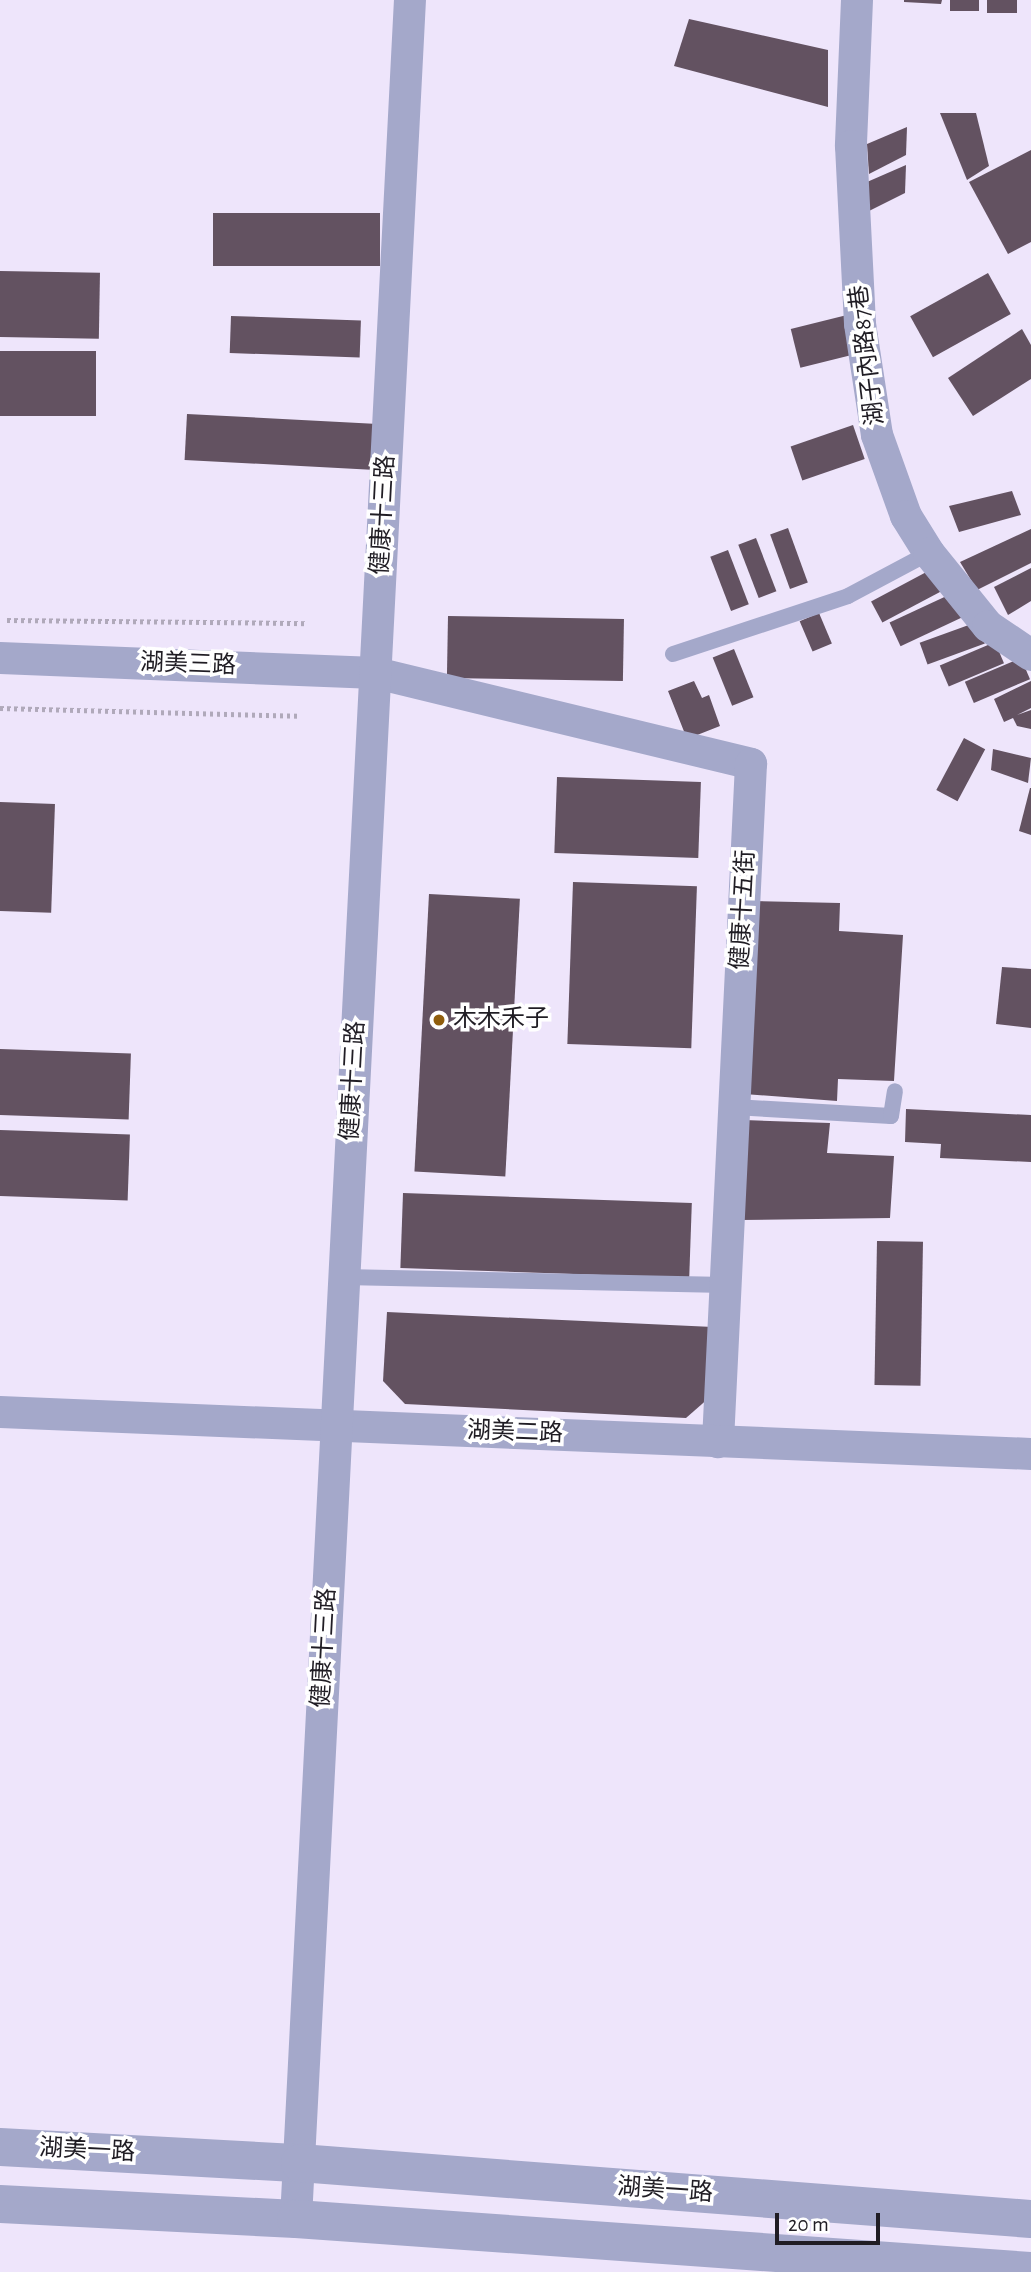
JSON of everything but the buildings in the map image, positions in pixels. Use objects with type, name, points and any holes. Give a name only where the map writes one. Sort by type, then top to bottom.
[{"type":"street","name":"健康十三路","points":[[300,2163],[335,1426],[410,0]]},
{"type":"street","name":"湖子內路87巷","points":[[857,0],[851,146],[860,324],[877,436],[906,516],[929,553],[988,626],[1031,655]]},
{"type":"street","name":"湖美三路","points":[[0,658],[376,673]]},
{"type":"street","name":"健康十五街","points":[[376,673],[751,764],[718,1442]]},
{"type":"street","name":"湖美二路","points":[[0,1412],[1031,1454]]},
{"type":"street","name":"湖美一路","points":[[0,2147],[300,2163],[1031,2219]]},
{"type":"street","points":[[296,2219],[300,2163]]},
{"type":"street","points":[[0,2204],[296,2219],[1031,2271]]},
{"type":"lane","points":[[673,654],[848,596],[929,553]]},
{"type":"lane","points":[[734,1107],[891,1116],[895,1091]]},
{"type":"lane","points":[[343,1277],[726,1285]]},
{"type":"path","points":[[7,620],[309,623]]},
{"type":"path","points":[[0,708],[299,716]]},
{"type":"place","name":"木木禾子","points":[[439,1020]]}]
